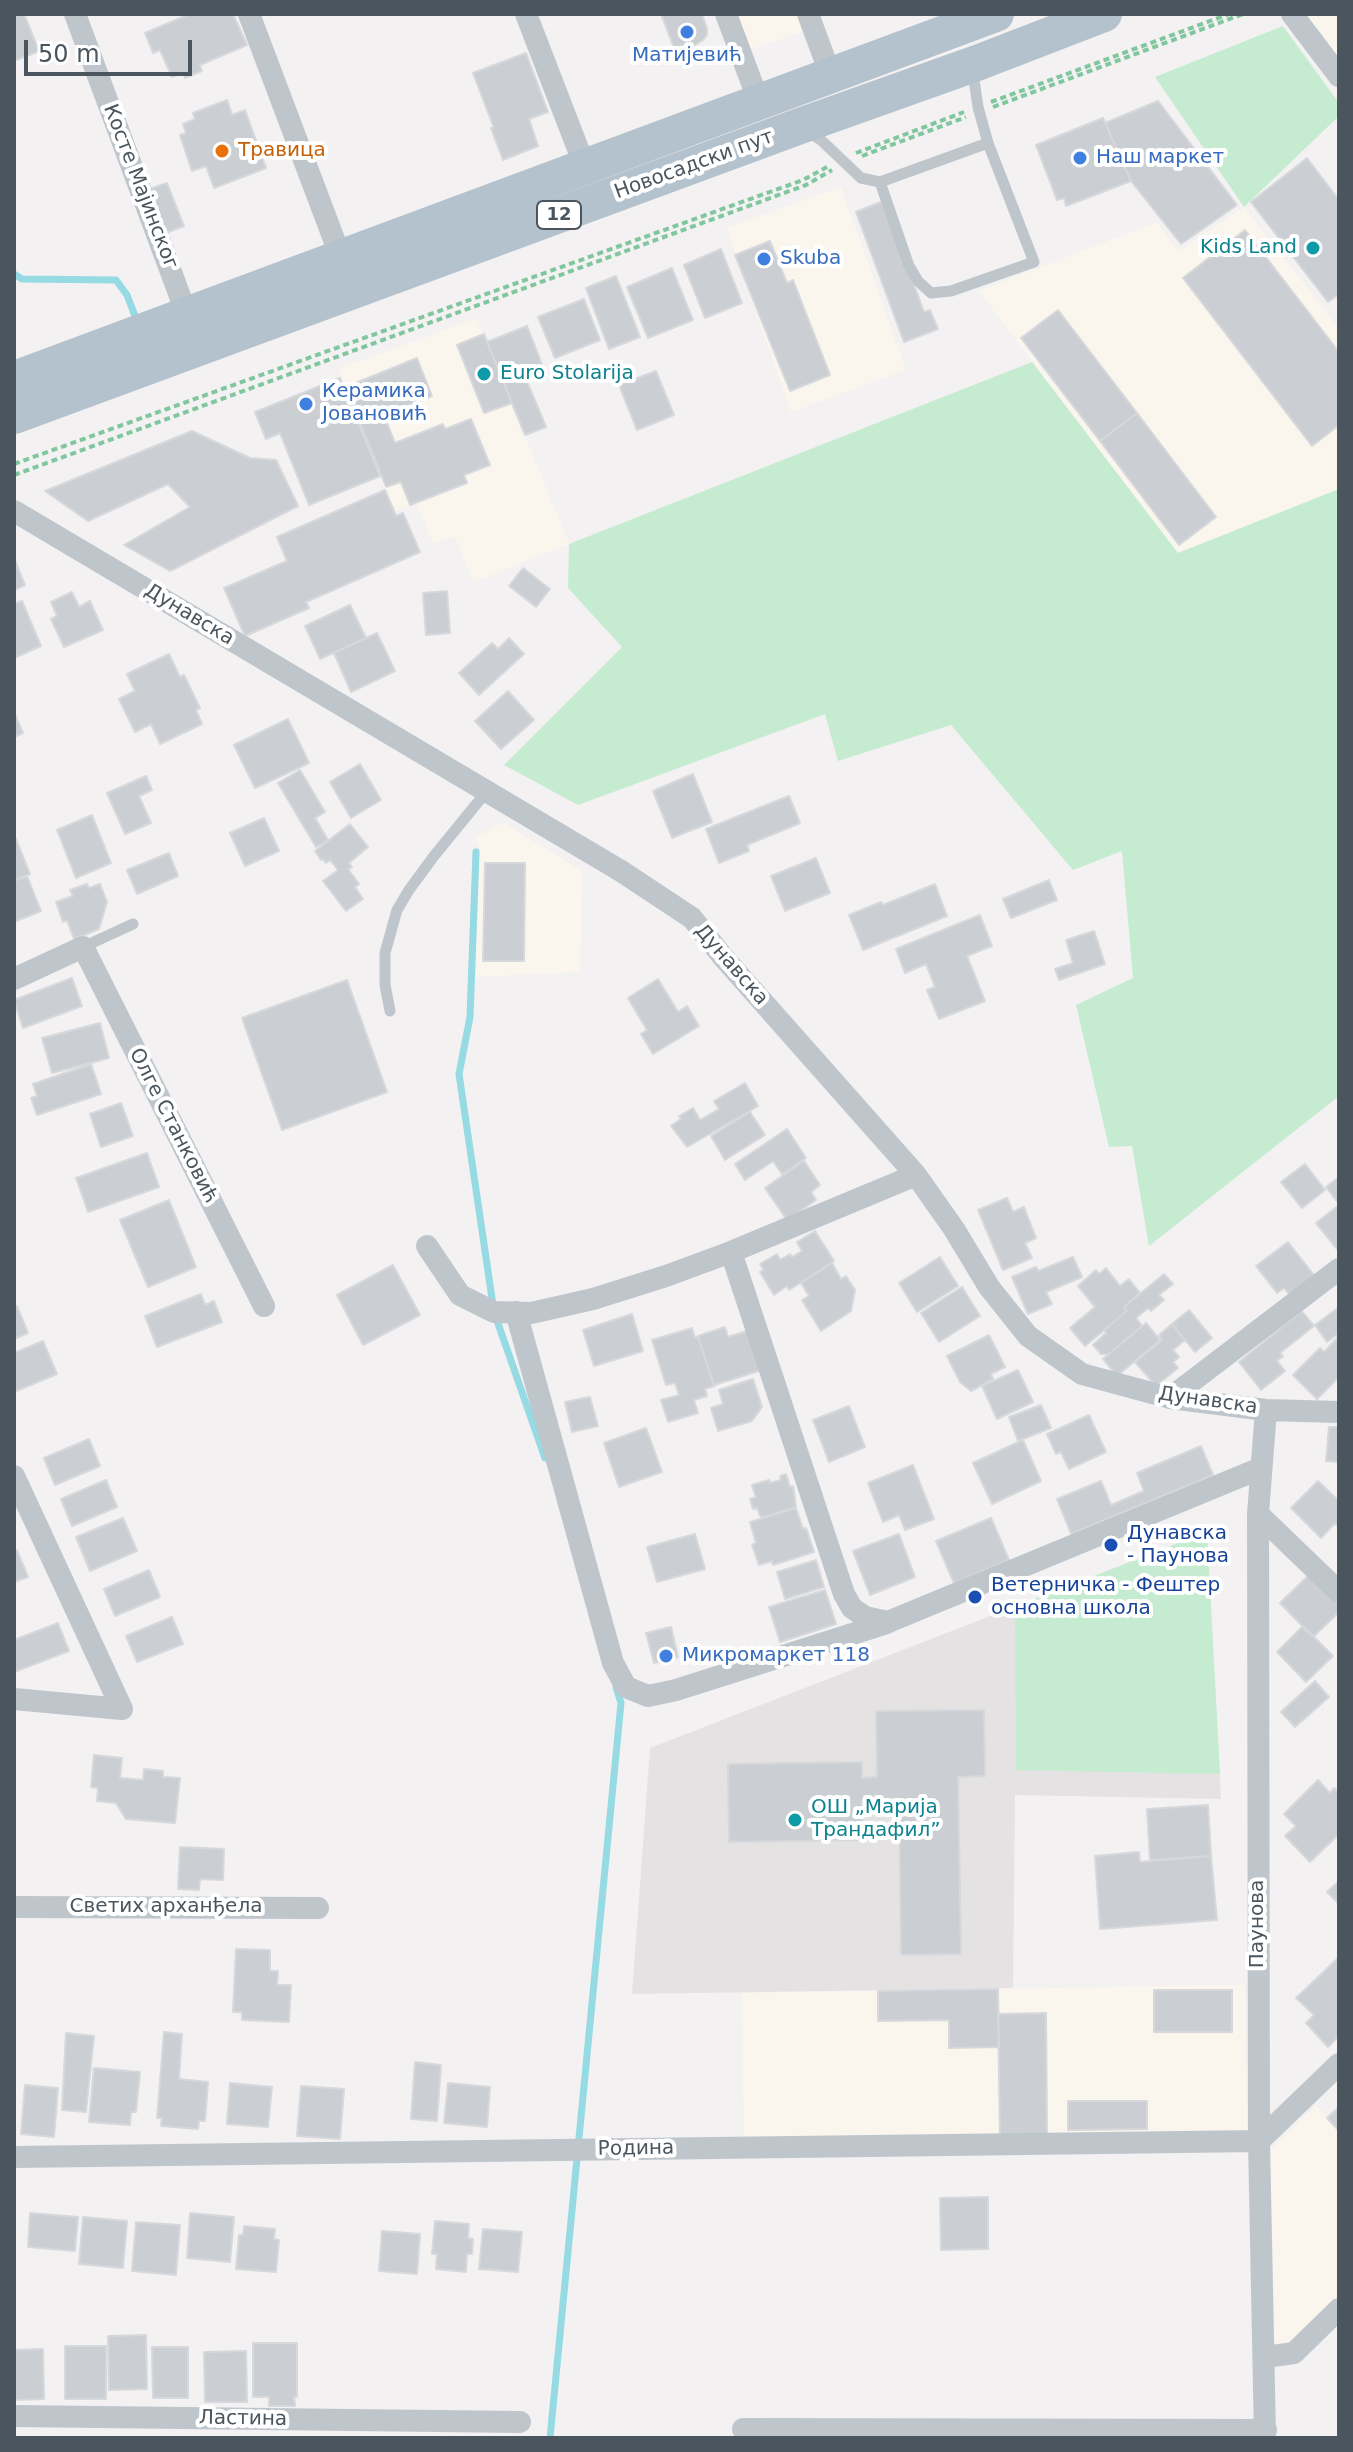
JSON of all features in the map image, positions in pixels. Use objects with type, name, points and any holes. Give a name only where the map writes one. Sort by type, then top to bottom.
[{"type":"main road","name":"Новосадски пут","points":[[14,379],[996,14]]},
{"type":"main road","name":"Новосадски пут","points":[[14,416],[1104,14]]},
{"type":"street","name":"Косте Мајинског","points":[[75,14],[187,315]]},
{"type":"street","points":[[249,14],[341,258]]},
{"type":"street","points":[[526,14],[585,167]]},
{"type":"street","points":[[726,14],[759,102]]},
{"type":"street","points":[[808,14],[831,76]]},
{"type":"street","points":[[1292,14],[1339,76]]},
{"type":"street","name":"Дунавска","points":[[14,511],[621,871],[692,918],[916,1175],[989,1287],[1028,1336],[1082,1374],[1170,1398],[1266,1410],[1339,1412]]},
{"type":"street","points":[[14,979],[83,947]]},
{"type":"street","name":"Олге Станковић","points":[[83,947],[264,1306]]},
{"type":"street","points":[[427,1246],[460,1295],[494,1312],[531,1313],[593,1299],[666,1276],[916,1175]]},
{"type":"street","points":[[731,1252],[844,1594],[852,1608],[865,1617],[888,1622]]},
{"type":"street","points":[[1170,1398],[1339,1269]]},
{"type":"street","points":[[516,1312],[613,1663],[626,1687],[648,1696],[676,1690],[888,1622],[1261,1468]]},
{"type":"street","name":"Паунова","points":[[1266,1410],[1258,1514],[1259,2141],[1266,2434]]},
{"type":"street","points":[[14,1476],[122,1709],[14,1699]]},
{"type":"street","points":[[1258,1514],[1339,1592]]},
{"type":"street","name":"Светих арханђела","points":[[14,1907],[318,1908]]},
{"type":"street","points":[[1259,2141],[1339,2064]]},
{"type":"street","name":"Родина","points":[[14,2157],[1259,2141]]},
{"type":"street","points":[[1265,2357],[1294,2353],[1339,2309]]},
{"type":"street","name":"Ластина","points":[[14,2416],[520,2422]]},
{"type":"street","points":[[743,2429],[1266,2434]]},
{"type":"lane","points":[[880,182],[909,266],[918,281],[931,293],[951,291],[1034,262],[978,110],[974,80],[977,63]]},
{"type":"lane","points":[[800,126],[821,140],[861,178],[880,182],[988,143]]},
{"type":"lane","points":[[390,1011],[385,985],[385,953],[397,910],[417,879],[487,791]]},
{"type":"lane","points":[[83,947],[133,924]]},
{"type":"path","points":[[14,464],[803,180],[843,161],[1229,14]]},
{"type":"path","points":[[978,110],[1243,14]]},
{"type":"path","points":[[14,475],[806,185],[843,161]]},
{"type":"shaded area","points":[[735,14],[801,14],[807,30],[749,50]]},
{"type":"shaded area","points":[[1302,14],[1339,14],[1339,62]]},
{"type":"shaded area","points":[[841,187],[906,370],[791,412],[726,228]]},
{"type":"shaded area","points":[[1244,207],[1339,329],[1339,489],[1178,553],[979,291],[1157,222],[1178,252]]},
{"type":"shaded area","points":[[477,318],[569,544],[474,582],[455,536],[433,544],[416,503],[396,511],[338,369]]},
{"type":"shaded area","points":[[503,823],[582,871],[580,972],[476,977],[480,849],[474,838]]},
{"type":"shaded area","points":[[1207,1532],[1221,1799],[1015,1795],[1013,1988],[632,1994],[650,1748]]},
{"type":"shaded area","points":[[1245,1985],[1247,2135],[744,2143],[742,1993]]},
{"type":"shaded area","points":[[1316,2106],[1339,2131],[1339,2302],[1295,2344],[1275,2345],[1270,2150]]},
{"type":"green space","points":[[1283,26],[1339,103],[1339,116],[1244,207],[1155,77]]},
{"type":"green space","points":[[1032,362],[1178,553],[1339,489],[1339,1096],[1149,1246],[1132,1146],[1109,1147],[1076,1005],[1133,978],[1122,851],[1073,870],[951,725],[838,761],[825,714],[578,805],[504,765],[622,647],[568,588],[569,544]]},
{"type":"green space","points":[[1207,1532],[1220,1774],[1016,1770],[1015,1607]]},
{"type":"building","points":[[14,14],[24,14],[39,51],[14,61]]},
{"type":"building","points":[[190,14],[233,14],[247,45],[200,65],[202,71],[185,78],[183,72],[172,77],[160,50],[153,53],[145,33]]},
{"type":"building","name":"Матијевић","points":[[661,14],[702,14],[707,35],[692,47],[690,42],[674,48]]},
{"type":"building","points":[[526,53],[548,112],[529,119],[538,146],[503,160],[473,73]]},
{"type":"building","name":"Травица","points":[[227,100],[232,115],[245,110],[266,168],[214,188],[206,166],[192,171],[180,135],[186,133],[183,124],[195,119],[193,113]]},
{"type":"building","points":[[1158,101],[1237,205],[1181,244],[1131,181],[1105,123]]},
{"type":"building","points":[[1103,118],[1131,181],[1066,206],[1064,198],[1057,200],[1036,145]]},
{"type":"building","name":"Kids Land","points":[[1307,158],[1339,200],[1339,294],[1328,302],[1251,202]]},
{"type":"building","points":[[167,183],[184,226],[166,233],[149,189]]},
{"type":"building","points":[[883,201],[924,312],[930,310],[938,329],[904,342],[856,212]]},
{"type":"building","points":[[1245,230],[1339,352],[1339,425],[1312,446],[1183,278]]},
{"type":"building","points":[[770,241],[787,283],[793,280],[830,375],[790,391],[735,255]]},
{"type":"building","points":[[721,249],[742,303],[705,318],[684,265]]},
{"type":"building","points":[[672,268],[693,320],[648,338],[627,287]]},
{"type":"building","points":[[616,276],[640,337],[609,349],[586,288]]},
{"type":"building","points":[[584,299],[600,340],[555,358],[538,317]]},
{"type":"building","points":[[1058,310],[1137,413],[1100,441],[1021,338]]},
{"type":"building","points":[[527,326],[545,372],[526,379],[546,427],[525,435],[487,342]]},
{"type":"building","name":"Euro Stolarija","points":[[484,334],[512,403],[484,413],[457,345]]},
{"type":"building","points":[[417,358],[432,396],[384,415],[395,443],[443,424],[445,429],[471,419],[490,465],[464,475],[467,483],[410,505],[401,482],[386,487],[346,387]]},
{"type":"building","points":[[656,371],[674,415],[637,430],[619,385]]},
{"type":"building","points":[[340,378],[380,476],[309,505],[280,433],[266,439],[255,412]]},
{"type":"building","points":[[1137,413],[1216,517],[1179,545],[1100,441]]},
{"type":"building","points":[[192,431],[250,458],[276,460],[298,506],[170,571],[124,545],[190,507],[168,484],[88,521],[45,491]]},
{"type":"building","points":[[385,490],[396,516],[403,513],[420,552],[306,602],[309,608],[245,636],[224,588],[287,561],[277,537]]},
{"type":"building","points":[[14,558],[25,585],[14,590]]},
{"type":"building","points":[[523,568],[550,589],[536,607],[509,586]]},
{"type":"building","points":[[447,591],[450,633],[426,635],[423,593]]},
{"type":"building","points":[[72,592],[79,607],[90,601],[103,630],[64,647],[51,619],[57,616],[51,602]]},
{"type":"building","points":[[22,601],[41,646],[14,658],[14,604]]},
{"type":"building","points":[[350,605],[366,638],[320,659],[305,626]]},
{"type":"building","points":[[377,633],[395,671],[351,692],[334,653]]},
{"type":"building","points":[[509,638],[524,654],[479,695],[459,673],[492,643],[498,649]]},
{"type":"building","points":[[169,654],[180,677],[184,675],[200,708],[196,710],[202,724],[160,744],[151,724],[135,732],[119,699],[135,691],[127,674]]},
{"type":"building","points":[[508,691],[534,720],[501,749],[475,721]]},
{"type":"building","points":[[14,712],[23,733],[14,737]]},
{"type":"building","points":[[288,719],[309,763],[255,788],[234,745]]},
{"type":"building","points":[[360,764],[381,800],[351,818],[330,782]]},
{"type":"building","points":[[300,770],[325,812],[315,818],[328,840],[316,847],[278,783]]},
{"type":"building","points":[[693,774],[712,822],[672,838],[653,791]]},
{"type":"building","points":[[146,776],[152,790],[139,796],[151,823],[125,834],[107,793]]},
{"type":"building","points":[[789,796],[800,823],[747,845],[749,851],[719,863],[706,829]]},
{"type":"building","points":[[92,815],[111,863],[76,878],[57,830]]},
{"type":"building","points":[[264,818],[279,851],[245,866],[230,833]]},
{"type":"building","points":[[350,824],[368,847],[349,863],[352,867],[348,869],[359,884],[355,887],[363,899],[346,911],[323,881],[338,870],[330,860],[326,863],[321,860],[315,851]]},
{"type":"building","points":[[14,834],[30,874],[14,881]]},
{"type":"building","points":[[169,853],[178,876],[137,894],[127,870]]},
{"type":"building","points":[[816,858],[830,893],[785,911],[771,876]]},
{"type":"building","points":[[485,863],[525,863],[524,961],[483,961]]},
{"type":"building","points":[[27,876],[41,911],[14,922],[14,881]]},
{"type":"building","points":[[1049,880],[1057,900],[1011,918],[1003,899]]},
{"type":"building","points":[[87,884],[89,888],[100,884],[107,902],[99,929],[74,939],[67,920],[63,922],[56,902],[73,896],[70,890]]},
{"type":"building","points":[[935,884],[947,916],[863,950],[849,915]]},
{"type":"building","points":[[980,915],[992,946],[967,956],[985,1001],[939,1019],[927,990],[935,987],[926,964],[905,973],[896,949]]},
{"type":"building","points":[[1094,931],[1105,964],[1059,980],[1055,969],[1073,963],[1066,940]]},
{"type":"building","points":[[72,978],[82,1006],[23,1028],[14,1000]]},
{"type":"building","points":[[658,979],[678,1012],[687,1006],[699,1026],[653,1054],[641,1034],[647,1030],[628,998]]},
{"type":"building","points":[[347,980],[387,1092],[282,1130],[242,1018]]},
{"type":"building","points":[[100,1023],[109,1058],[52,1073],[42,1038]]},
{"type":"building","points":[[91,1064],[101,1094],[37,1115],[31,1098],[37,1096],[33,1084]]},
{"type":"building","points":[[745,1083],[758,1106],[687,1147],[671,1126],[681,1119],[679,1116],[693,1108],[700,1120],[719,1109],[714,1101]]},
{"type":"building","points":[[121,1103],[133,1136],[101,1147],[90,1114]]},
{"type":"building","points":[[750,1112],[765,1135],[725,1160],[711,1136]]},
{"type":"building","points":[[787,1129],[806,1158],[782,1174],[773,1161],[745,1180],[735,1164]]},
{"type":"building","points":[[147,1153],[159,1187],[88,1212],[76,1178]]},
{"type":"building","points":[[804,1161],[820,1185],[811,1192],[816,1200],[787,1220],[765,1188]]},
{"type":"building","points":[[1305,1164],[1325,1190],[1302,1208],[1281,1182]]},
{"type":"building","points":[[1339,1177],[1339,1204],[1326,1187]]},
{"type":"building","points":[[1007,1198],[1013,1212],[1024,1207],[1036,1238],[1025,1243],[1032,1258],[1003,1270],[978,1210]]},
{"type":"building","points":[[169,1200],[196,1267],[148,1287],[120,1220]]},
{"type":"building","points":[[1339,1205],[1339,1247],[1337,1249],[1316,1223]]},
{"type":"building","points":[[815,1231],[834,1261],[789,1290],[787,1286],[774,1295],[760,1272],[764,1270],[760,1264],[777,1254],[780,1260],[802,1251],[797,1242]]},
{"type":"building","points":[[1288,1242],[1317,1279],[1292,1298],[1284,1288],[1277,1293],[1256,1266]]},
{"type":"building","points":[[940,1257],[958,1286],[917,1312],[899,1283]]},
{"type":"building","points":[[1073,1257],[1082,1277],[1046,1292],[1052,1304],[1028,1314],[1012,1277]]},
{"type":"building","points":[[832,1263],[841,1279],[846,1276],[855,1290],[851,1311],[821,1331],[802,1300],[809,1296],[801,1283]]},
{"type":"building","points":[[393,1265],[420,1315],[363,1345],[337,1295]]},
{"type":"building","points":[[1106,1268],[1120,1286],[1129,1279],[1140,1293],[1124,1307],[1127,1311],[1085,1346],[1070,1328],[1095,1307],[1078,1286],[1096,1270],[1099,1274]]},
{"type":"building","points":[[1164,1274],[1173,1284],[1159,1295],[1164,1300],[1136,1318],[1142,1326],[1109,1354],[1101,1354],[1093,1345],[1106,1333],[1104,1330],[1127,1311],[1124,1307]]},
{"type":"building","points":[[962,1287],[980,1316],[939,1342],[921,1313]]},
{"type":"building","points":[[201,1294],[205,1305],[214,1301],[222,1322],[157,1347],[145,1316]]},
{"type":"building","points":[[17,1306],[28,1333],[14,1339],[14,1308]]},
{"type":"building","points":[[1339,1307],[1339,1333],[1327,1342],[1315,1325]]},
{"type":"building","points":[[1189,1310],[1212,1338],[1195,1352],[1172,1324]]},
{"type":"building","points":[[1302,1311],[1314,1326],[1280,1353],[1283,1356],[1277,1361],[1285,1371],[1261,1390],[1239,1362]]},
{"type":"building","points":[[632,1314],[643,1351],[594,1366],[583,1330]]},
{"type":"building","points":[[1146,1323],[1160,1340],[1117,1376],[1103,1359]]},
{"type":"building","points":[[1172,1324],[1185,1340],[1173,1350],[1179,1357],[1173,1362],[1178,1368],[1156,1386],[1135,1362],[1162,1340],[1159,1335]]},
{"type":"building","points":[[725,1327],[728,1337],[750,1330],[762,1370],[714,1385],[698,1336]]},
{"type":"building","points":[[692,1328],[695,1338],[698,1337],[714,1386],[705,1389],[707,1396],[694,1400],[698,1413],[668,1422],[661,1400],[679,1395],[675,1383],[666,1385],[652,1340]]},
{"type":"building","points":[[989,1335],[1005,1367],[991,1374],[993,1379],[971,1391],[960,1382],[947,1356]]},
{"type":"building","points":[[1339,1336],[1339,1377],[1317,1399],[1293,1375],[1320,1348],[1324,1352]]},
{"type":"building","points":[[43,1341],[57,1374],[14,1392],[14,1353]]},
{"type":"building","points":[[1018,1370],[1033,1402],[997,1419],[982,1386]]},
{"type":"building","points":[[753,1379],[762,1407],[752,1421],[718,1431],[711,1408],[723,1404],[719,1390]]},
{"type":"building","points":[[590,1397],[598,1426],[572,1432],[565,1402]]},
{"type":"building","points":[[1041,1405],[1051,1428],[1018,1441],[1009,1417]]},
{"type":"building","points":[[849,1406],[865,1447],[829,1462],[813,1420]]},
{"type":"building","points":[[1089,1415],[1106,1452],[1069,1469],[1061,1452],[1056,1454],[1047,1434]]},
{"type":"building","points":[[1329,1427],[1339,1427],[1339,1462],[1326,1461]]},
{"type":"building","points":[[646,1428],[662,1472],[619,1487],[604,1443]]},
{"type":"building","points":[[89,1439],[100,1466],[55,1485],[44,1458]]},
{"type":"building","points":[[1023,1440],[1041,1481],[992,1504],[973,1463]]},
{"type":"building","points":[[1201,1446],[1213,1475],[1071,1534],[1057,1499],[1101,1481],[1111,1505],[1144,1491],[1137,1473]]},
{"type":"building","points":[[913,1465],[934,1519],[905,1530],[899,1515],[883,1522],[868,1483]]},
{"type":"building","points":[[786,1474],[790,1487],[793,1486],[796,1507],[761,1518],[757,1508],[753,1509],[750,1499],[756,1497],[752,1485],[781,1480],[780,1476]]},
{"type":"building","points":[[106,1480],[117,1507],[72,1526],[61,1499]]},
{"type":"building","points":[[1318,1481],[1339,1501],[1339,1527],[1335,1523],[1321,1538],[1291,1508]]},
{"type":"building","points":[[796,1508],[814,1552],[773,1565],[772,1561],[759,1565],[752,1545],[756,1543],[750,1522]]},
{"type":"building","points":[[123,1518],[137,1551],[90,1571],[76,1537]]},
{"type":"building","points":[[991,1518],[1009,1560],[954,1583],[936,1541]]},
{"type":"building","points":[[695,1534],[705,1569],[657,1582],[647,1547]]},
{"type":"building","points":[[899,1534],[915,1577],[870,1595],[853,1551]]},
{"type":"building","points":[[17,1550],[28,1577],[14,1582],[14,1551]]},
{"type":"building","points":[[816,1560],[824,1587],[785,1599],[777,1572]]},
{"type":"building","points":[[149,1570],[160,1597],[115,1616],[104,1589]]},
{"type":"building","points":[[1310,1574],[1339,1604],[1339,1612],[1313,1637],[1280,1603]]},
{"type":"building","points":[[825,1590],[836,1624],[780,1642],[769,1607]]},
{"type":"building","points":[[172,1617],[183,1644],[137,1662],[126,1636]]},
{"type":"building","points":[[58,1623],[69,1651],[14,1672],[14,1640]]},
{"type":"building","points":[[1303,1626],[1333,1656],[1306,1682],[1277,1652]]},
{"type":"building","points":[[671,1627],[678,1657],[654,1663],[646,1633]]},
{"type":"building","points":[[1315,1681],[1329,1697],[1295,1727],[1281,1712]]},
{"type":"building","name":"ОШ „Марија Трандафил”","points":[[984,1710],[985,1776],[958,1777],[961,1954],[901,1955],[899,1799],[862,1800],[862,1840],[729,1842],[728,1764],[862,1762],[862,1778],[877,1777],[876,1711]]},
{"type":"building","points":[[94,1755],[122,1758],[120,1778],[143,1780],[144,1769],[163,1771],[163,1777],[180,1778],[175,1823],[126,1819],[116,1803],[97,1801],[98,1788],[91,1787]]},
{"type":"building","points":[[1318,1780],[1330,1793],[1334,1788],[1339,1793],[1339,1834],[1310,1862],[1285,1836],[1296,1826],[1284,1814]]},
{"type":"building","points":[[1208,1805],[1211,1856],[1150,1860],[1147,1809]]},
{"type":"building","points":[[180,1847],[224,1849],[223,1880],[200,1879],[199,1890],[178,1889]]},
{"type":"building","points":[[1139,1852],[1140,1862],[1211,1856],[1217,1920],[1100,1929],[1095,1856]]},
{"type":"building","points":[[1339,1881],[1339,1904],[1327,1892]]},
{"type":"building","points":[[236,1949],[270,1950],[270,1971],[278,1971],[277,1985],[291,1985],[289,2022],[242,2020],[242,2012],[233,2012]]},
{"type":"building","points":[[1338,1958],[1339,2036],[1328,2047],[1306,2023],[1314,2015],[1296,1998]]},
{"type":"building","points":[[998,1989],[999,2047],[949,2048],[949,2020],[878,2021],[878,1991]]},
{"type":"building","points":[[1154,1990],[1232,1990],[1232,2032],[1154,2032]]},
{"type":"building","points":[[1046,2013],[1047,2138],[1000,2139],[998,2014]]},
{"type":"building","points":[[164,2032],[182,2034],[179,2079],[208,2082],[205,2121],[199,2121],[198,2129],[161,2126],[162,2118],[157,2118]]},
{"type":"building","points":[[66,2033],[94,2036],[86,2112],[62,2110]]},
{"type":"building","points":[[415,2062],[441,2065],[437,2121],[411,2119]]},
{"type":"building","points":[[94,2068],[140,2072],[136,2112],[131,2112],[130,2125],[89,2122]]},
{"type":"building","points":[[230,2083],[272,2087],[268,2127],[227,2124]]},
{"type":"building","points":[[448,2083],[490,2087],[487,2127],[444,2123]]},
{"type":"building","points":[[25,2085],[58,2088],[54,2137],[21,2134]]},
{"type":"building","points":[[301,2086],[344,2089],[340,2139],[297,2136]]},
{"type":"building","points":[[1068,2101],[1147,2101],[1147,2129],[1068,2130]]},
{"type":"building","points":[[1339,2107],[1339,2131],[1327,2118]]},
{"type":"building","points":[[988,2197],[988,2249],[941,2250],[940,2198]]},
{"type":"building","points":[[30,2213],[78,2217],[75,2251],[28,2247]]},
{"type":"building","points":[[190,2213],[234,2217],[230,2262],[187,2258]]},
{"type":"building","points":[[83,2217],[127,2221],[123,2268],[79,2264]]},
{"type":"building","points":[[435,2221],[469,2224],[468,2238],[473,2239],[472,2254],[467,2254],[466,2272],[436,2269],[437,2254],[432,2254]]},
{"type":"building","points":[[136,2222],[180,2225],[176,2275],[132,2271]]},
{"type":"building","points":[[244,2226],[275,2229],[274,2239],[279,2240],[276,2272],[236,2269],[239,2235],[243,2235]]},
{"type":"building","points":[[483,2229],[522,2232],[518,2272],[479,2269]]},
{"type":"building","points":[[382,2231],[420,2234],[417,2274],[379,2271]]},
{"type":"building","points":[[146,2335],[147,2389],[109,2390],[108,2336]]},
{"type":"building","points":[[253,2343],[297,2343],[295,2406],[269,2406],[269,2397],[253,2397]]},
{"type":"building","points":[[65,2346],[106,2346],[106,2399],[65,2399]]},
{"type":"building","points":[[152,2347],[188,2347],[188,2398],[153,2398]]},
{"type":"building","points":[[43,2349],[44,2399],[14,2400],[14,2350]]},
{"type":"building","points":[[246,2351],[247,2402],[205,2402],[204,2352]]},
{"type":"waterway","points":[[14,274],[22,279],[116,280],[127,295],[135,316]]},
{"type":"waterway","points":[[476,852],[470,1017],[459,1074],[494,1312],[545,1458]]},
{"type":"waterway","points":[[550,2438],[621,1703],[616,1687]]},
{"type":"place","name":"Матијевић","points":[[687,32]]},
{"type":"place","name":"Травица","points":[[222,151]]},
{"type":"place","name":"Наш маркет","points":[[1080,158]]},
{"type":"place","name":"Kids Land","points":[[1313,248]]},
{"type":"place","name":"Skuba","points":[[764,259]]},
{"type":"place","name":"Euro Stolarija","points":[[484,374]]},
{"type":"place","name":"Керамика Јовановић","points":[[306,404]]},
{"type":"place","name":"Дунавска - Паунова","points":[[1111,1545]]},
{"type":"place","name":"Ветерничка - Фештер основна школа","points":[[975,1597]]},
{"type":"place","name":"Микромаркет 118","points":[[666,1656]]},
{"type":"place","name":"ОШ „Марија Трандафил”","points":[[795,1820]]}]
